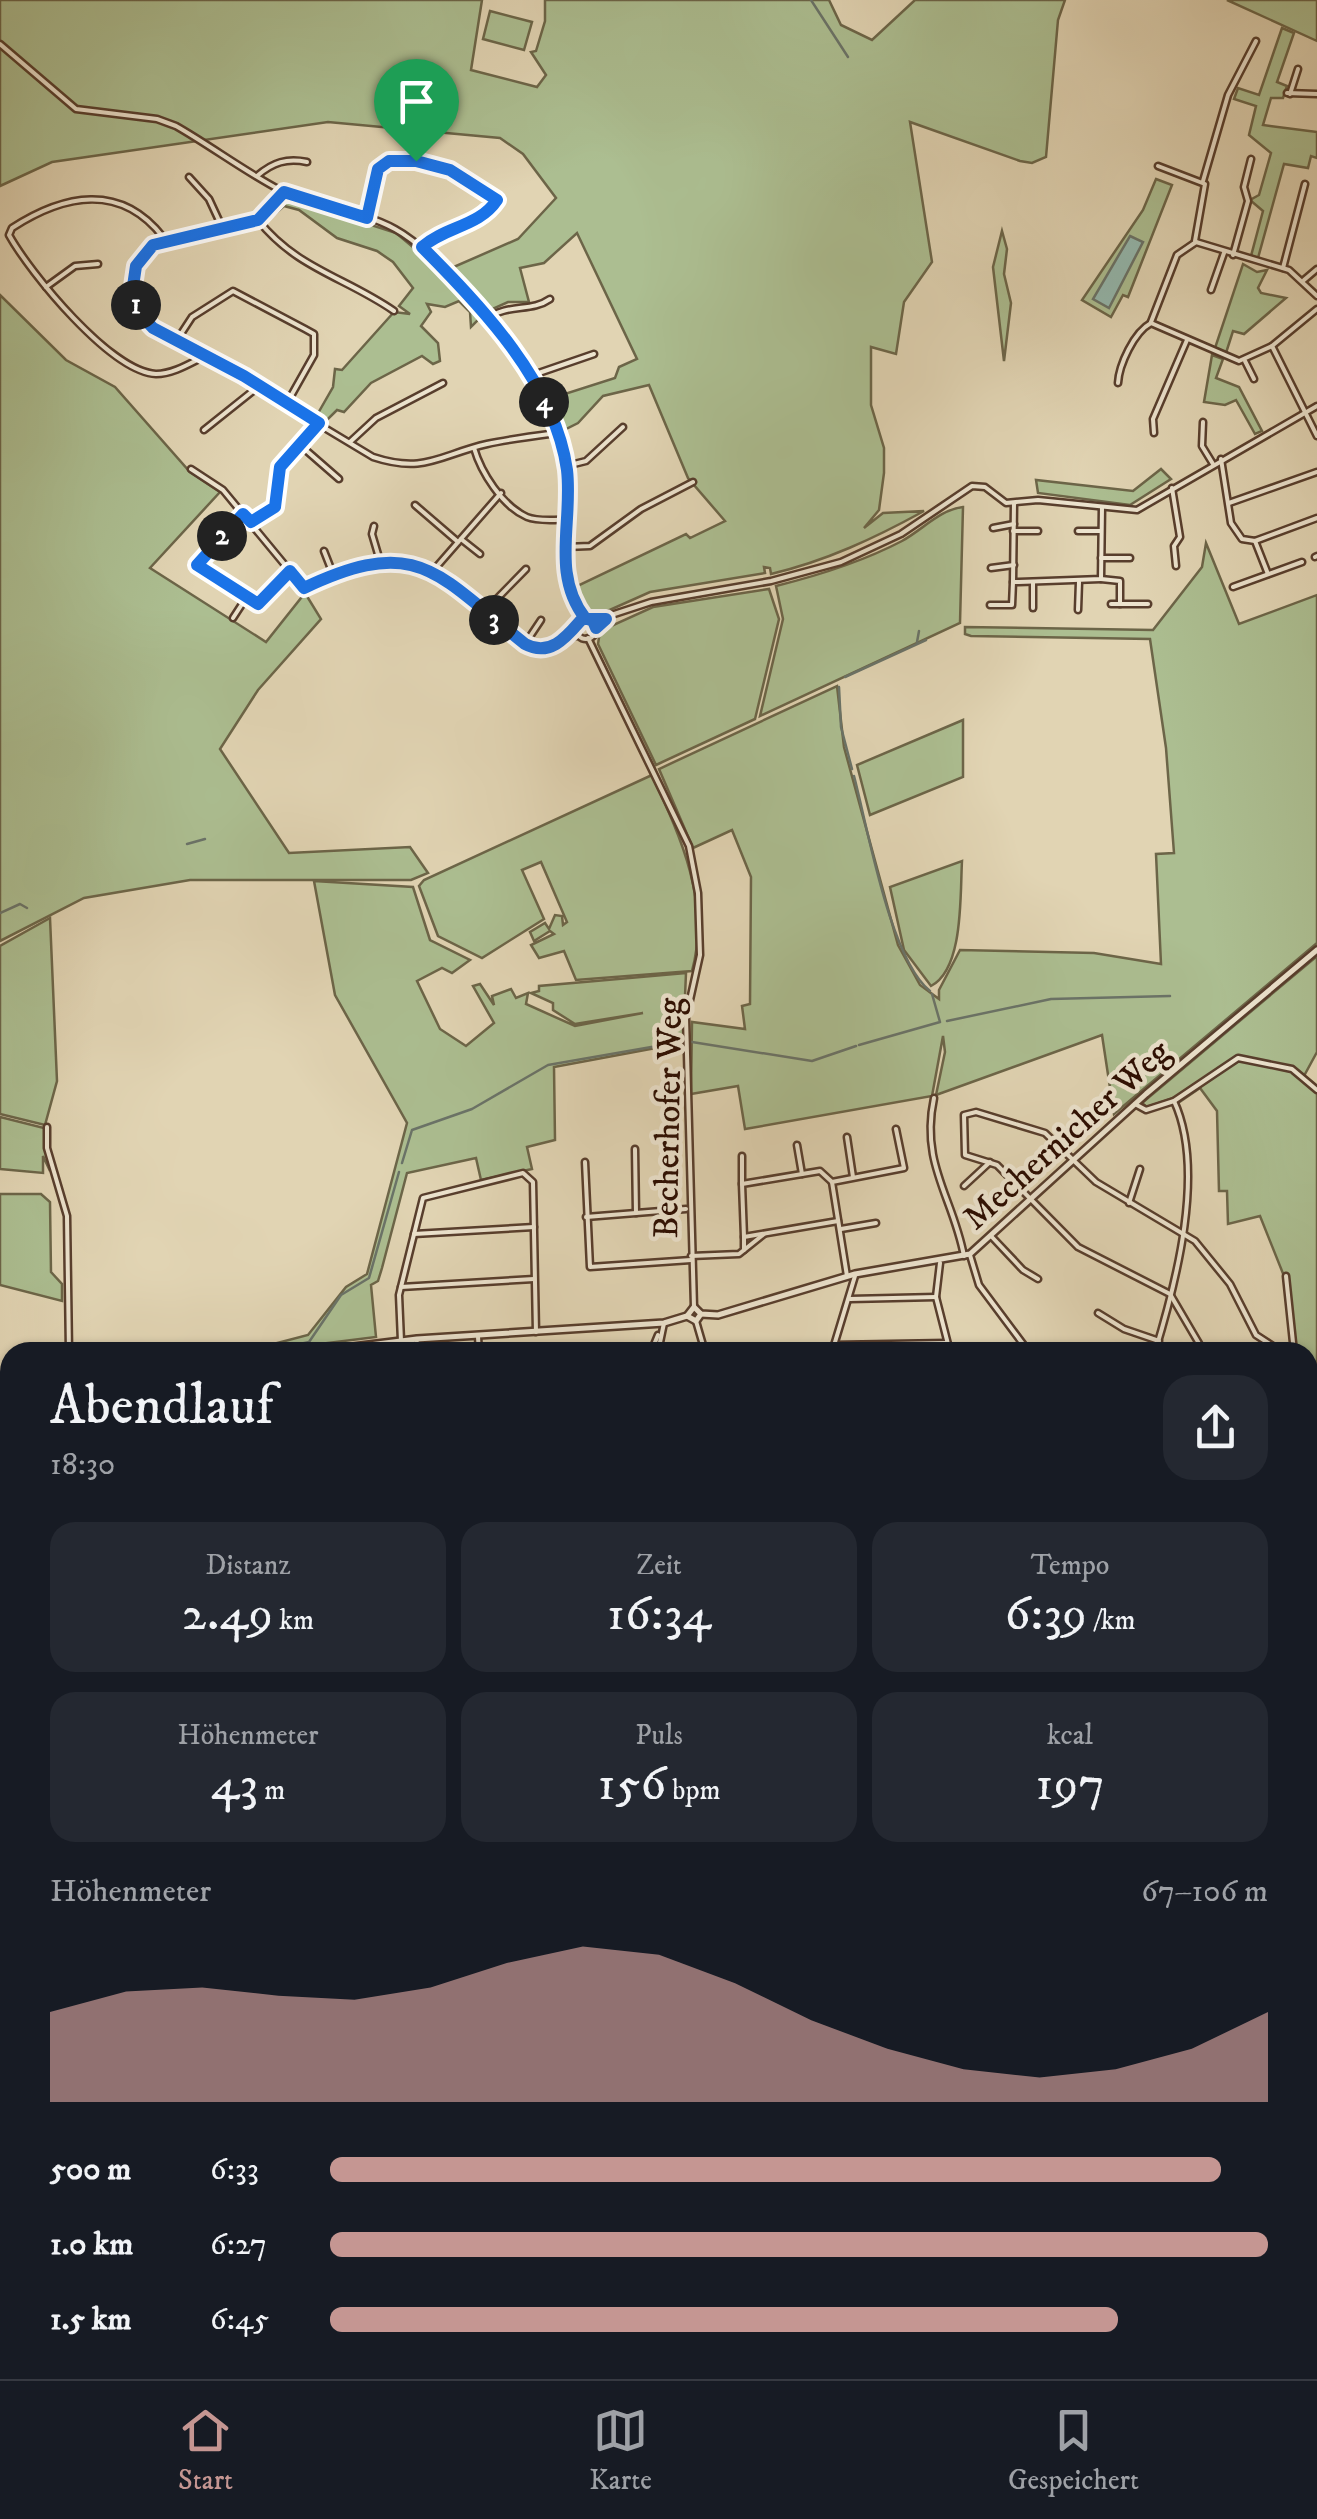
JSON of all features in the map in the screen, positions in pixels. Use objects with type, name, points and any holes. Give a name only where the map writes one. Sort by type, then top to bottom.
[{"type":"street","points":[[1196,242],[1194,234],[1206,190],[1203,181],[1228,95],[1256,40]]},
{"type":"street","points":[[0,44],[76,109],[157,118],[284,192],[367,218],[422,247],[530,376],[558,432],[566,466],[566,585],[582,619],[577,632],[545,648],[525,644],[432,572],[403,561],[380,561],[333,574],[304,588],[223,490],[191,469]]},
{"type":"street","points":[[1298,69],[1289,94],[1317,94]]},
{"type":"street","points":[[257,177],[274,163],[292,159],[307,162]]},
{"type":"street","points":[[1233,255],[1248,201],[1244,187],[1251,159]]},
{"type":"street","points":[[367,218],[373,180],[378,169],[389,161],[436,164],[497,200],[485,217],[436,235],[422,247]]},
{"type":"street","points":[[1158,166],[1203,181]]},
{"type":"street","points":[[189,177],[209,198],[222,226]]},
{"type":"street","points":[[1282,268],[1305,184]]},
{"type":"street","points":[[284,192],[258,220],[164,239],[142,256],[132,293],[138,312],[153,328],[207,355],[350,442],[396,464],[422,466],[474,448],[558,432]]},
{"type":"street","points":[[164,239],[136,211],[112,200],[90,196],[52,205],[12,228],[10,235],[46,287],[80,325],[141,370],[170,372],[207,355]]},
{"type":"street","points":[[258,220],[292,256],[364,291],[394,311]]},
{"type":"street","points":[[1196,242],[1282,268],[1304,280],[1317,296]]},
{"type":"street","points":[[1118,383],[1118,372],[1142,328],[1151,324],[1176,255],[1196,242]]},
{"type":"street","points":[[1211,290],[1224,253]]},
{"type":"street","points":[[46,287],[75,266],[98,264]]},
{"type":"street","points":[[1304,280],[1317,269]]},
{"type":"street","points":[[178,340],[192,317],[232,291],[306,328],[314,334],[314,355],[288,402]]},
{"type":"street","points":[[486,320],[502,308],[542,305],[550,299]]},
{"type":"street","points":[[1245,360],[1272,346],[1317,309]]},
{"type":"street","points":[[1151,324],[1245,360],[1254,379]]},
{"type":"street","points":[[1154,433],[1153,419],[1188,340]]},
{"type":"street","points":[[1272,346],[1317,436]]},
{"type":"street","points":[[530,376],[594,354]]},
{"type":"street","points":[[350,442],[376,418],[443,383]]},
{"type":"street","points":[[204,430],[259,386]]},
{"type":"street","points":[[582,619],[606,619],[651,602],[772,581],[840,562],[900,534],[971,487],[985,487],[996,498],[1014,504],[1038,500],[1137,510],[1317,406]]},
{"type":"street","points":[[1203,422],[1202,446],[1213,464]]},
{"type":"street","points":[[251,522],[275,507],[276,478],[319,423]]},
{"type":"street","points":[[566,466],[586,462],[623,427]]},
{"type":"street","points":[[300,445],[340,480]]},
{"type":"street","points":[[474,448],[484,474],[526,516],[568,520]]},
{"type":"street","points":[[1221,459],[1234,532],[1242,539],[1255,541],[1317,518]]},
{"type":"street","points":[[1229,502],[1317,472]]},
{"type":"street","points":[[566,547],[590,546],[640,509],[693,482]]},
{"type":"street","points":[[1172,488],[1180,537],[1174,546],[1176,566]]},
{"type":"street","points":[[432,572],[500,493]]},
{"type":"street","points":[[990,605],[1012,605],[1014,504]]},
{"type":"street","points":[[415,505],[480,554]]},
{"type":"street","points":[[1101,579],[1102,507]]},
{"type":"street","points":[[416,520],[424,512]]},
{"type":"street","points":[[243,514],[197,565],[258,604],[290,571]]},
{"type":"street","points":[[374,526],[372,534],[380,561]]},
{"type":"street","points":[[993,528],[1038,531]]},
{"type":"street","points":[[1078,531],[1101,531]]},
{"type":"street","points":[[1255,541],[1268,574]]},
{"type":"street","points":[[324,551],[333,574]]},
{"type":"street","points":[[1101,558],[1130,558]]},
{"type":"street","points":[[1233,586],[1302,562]]},
{"type":"street","points":[[991,568],[1014,565]]},
{"type":"street","points":[[484,612],[526,569]]},
{"type":"street","points":[[518,574],[526,582]]},
{"type":"street","points":[[1013,582],[1120,581],[1120,604]]},
{"type":"street","points":[[1033,582],[1033,608]]},
{"type":"street","points":[[1078,610],[1079,582]]},
{"type":"street","points":[[233,618],[246,598]]},
{"type":"street","points":[[1110,604],[1148,604]]},
{"type":"street","points":[[577,632],[590,637],[606,619]]},
{"type":"street","points":[[525,644],[541,620]]},
{"type":"street","points":[[593,621],[596,628]]},
{"type":"street","name":"Becherhofer Weg","points":[[590,637],[689,846],[698,892],[700,954],[686,1018],[688,1208],[694,1307]]},
{"type":"street","name":"Mechernicher Weg","points":[[701,1314],[732,1312],[851,1275],[940,1263],[967,1255],[1135,1104],[1317,950]]},
{"type":"street","points":[[1135,1104],[1146,1110],[1174,1102],[1238,1058],[1292,1069],[1317,1090]]},
{"type":"street","points":[[934,1098],[929,1128],[933,1166],[979,1285],[1022,1342]]},
{"type":"street","points":[[1098,1313],[1124,1329],[1159,1341],[1185,1236],[1184,1126],[1174,1102]]},
{"type":"street","points":[[1199,1342],[1188,1317],[1170,1294],[1078,1247],[990,1162],[964,1153],[961,1121],[966,1113],[1011,1121],[1045,1133],[1072,1162],[1129,1203],[1196,1242],[1230,1284],[1256,1334],[1268,1342]]},
{"type":"street","points":[[47,1127],[47,1148],[67,1216],[69,1342]]},
{"type":"street","points":[[896,1129],[904,1168]]},
{"type":"street","points":[[846,1137],[853,1178]]},
{"type":"street","points":[[797,1145],[802,1174]]},
{"type":"street","points":[[635,1149],[636,1213]]},
{"type":"street","points":[[742,1156],[744,1250]]},
{"type":"street","points":[[584,1162],[588,1262],[592,1268],[739,1254],[765,1233]]},
{"type":"street","points":[[964,1186],[990,1162]]},
{"type":"street","points":[[832,1182],[912,1169]]},
{"type":"street","points":[[1129,1203],[1140,1169]]},
{"type":"street","points":[[742,1184],[822,1171],[832,1182],[851,1275],[850,1299],[835,1342]]},
{"type":"street","points":[[401,1341],[401,1287],[425,1195],[523,1173],[533,1182],[536,1333]]},
{"type":"street","points":[[586,1218],[688,1208]]},
{"type":"street","points":[[744,1236],[838,1220]]},
{"type":"street","points":[[840,1229],[876,1223]]},
{"type":"street","points":[[412,1234],[534,1227]]},
{"type":"street","points":[[992,1236],[1038,1279]]},
{"type":"street","points":[[940,1263],[936,1296],[948,1342]]},
{"type":"street","points":[[1286,1276],[1293,1342]]},
{"type":"street","points":[[401,1287],[534,1279]]},
{"type":"street","points":[[850,1299],[936,1296]]},
{"type":"street","points":[[393,1342],[664,1323],[687,1316],[694,1307],[701,1314],[696,1321]]},
{"type":"street","points":[[687,1316],[696,1321],[702,1342]]},
{"type":"street","points":[[655,1342],[664,1323]]},
{"type":"street","points":[[659,1342],[660,1330]]},
{"type":"street","points":[[478,1337],[478,1342]]},
{"type":"green space","points":[[0,0],[482,0],[471,70],[537,87],[546,75],[531,52],[536,51],[545,21],[545,0],[829,0],[841,25],[872,40],[915,0],[1065,0],[1058,20],[1046,157],[1032,163],[1020,161],[910,122],[932,262],[904,302],[896,354],[871,347],[871,405],[884,448],[884,473],[879,510],[864,528],[883,513],[924,511],[811,562],[771,574],[770,568],[764,567],[765,573],[650,592],[594,617],[585,611],[573,588],[686,534],[690,538],[725,521],[688,478],[649,385],[603,396],[578,423],[562,431],[549,399],[615,378],[619,367],[637,359],[577,233],[544,263],[520,268],[529,302],[508,302],[486,312],[449,269],[518,239],[556,198],[523,154],[500,138],[328,122],[52,162],[0,186]]},
{"type":"green space","points":[[1227,0],[1317,0],[1317,41]]},
{"type":"green space","points":[[490,11],[532,22],[524,50],[483,39]]},
{"type":"green space","points":[[1282,28],[1294,33],[1277,82],[1287,86],[1283,98],[1271,98],[1263,125],[1317,132],[1317,158],[1311,156],[1308,168],[1284,164],[1258,258],[1251,256],[1263,211],[1250,200],[1259,195],[1271,153],[1249,135],[1256,106],[1234,99],[1238,88],[1259,95]]},
{"type":"green space","points":[[1156,179],[1172,185],[1128,297],[1123,295],[1111,317],[1082,300],[1143,210]]},
{"type":"green space","points":[[285,197],[396,233],[438,268],[479,319],[471,327],[470,312],[459,301],[445,307],[427,304],[431,312],[421,326],[438,343],[440,361],[433,364],[422,356],[371,383],[344,412],[337,410],[326,421],[317,415],[333,387],[335,369],[342,370],[394,312],[410,314],[399,306],[413,288],[393,262],[377,251],[337,238],[299,210],[284,206],[266,222],[263,218]]},
{"type":"green space","points":[[1002,231],[1007,249],[1004,274],[1011,303],[1004,361],[993,267]]},
{"type":"green space","points":[[1243,264],[1257,272],[1267,270],[1258,288],[1261,293],[1286,298],[1244,334],[1233,331],[1226,353],[1215,348]]},
{"type":"green space","points":[[0,295],[66,360],[115,387],[190,472],[220,492],[150,568],[266,642],[305,593],[321,619],[258,690],[220,749],[289,853],[410,847],[428,873],[411,880],[190,880],[84,898],[0,941]]},
{"type":"green space","points":[[1212,355],[1223,359],[1216,378],[1239,387],[1262,431],[1255,434],[1236,400],[1225,405],[1204,402]]},
{"type":"green space","points":[[1161,469],[1171,479],[1130,505],[1038,493],[1036,480],[1133,491]]},
{"type":"green space","points":[[963,507],[960,623],[760,716],[783,619],[776,586],[872,555],[947,512]]},
{"type":"green space","points":[[1206,543],[1239,624],[1317,595],[1317,943],[1114,1114],[1102,1035],[936,1095],[945,1052],[943,1036],[932,1096],[745,1129],[738,1086],[691,1094],[692,1022],[745,1029],[742,1006],[750,1004],[751,877],[732,830],[693,848],[659,769],[837,686],[844,747],[898,945],[920,985],[939,999],[939,990],[960,950],[1094,953],[1161,964],[1156,854],[1174,853],[1166,748],[1150,639],[971,636],[965,634],[965,627],[1153,630],[1202,567]]},
{"type":"green space","points":[[769,589],[779,619],[755,719],[656,765],[598,644],[600,631],[653,607]]},
{"type":"green space","points":[[963,720],[963,777],[870,815],[857,765]]},
{"type":"green space","points":[[652,775],[690,870],[698,920],[692,971],[576,980],[564,951],[539,958],[531,945],[554,934],[550,931],[534,941],[530,932],[545,923],[549,929],[555,915],[562,916],[563,925],[567,922],[541,862],[522,870],[544,919],[482,958],[438,936],[419,886],[424,880]]},
{"type":"green space","points":[[962,861],[955,948],[942,977],[931,986],[904,950],[890,887]]},
{"type":"green space","points":[[314,881],[413,887],[430,940],[470,960],[452,973],[442,968],[417,981],[440,1029],[466,1046],[494,1023],[473,986],[480,984],[494,1005],[492,996],[511,989],[516,998],[528,993],[526,1004],[575,1026],[643,1013],[575,1024],[553,1010],[553,1003],[531,993],[539,991],[539,986],[686,973],[683,1043],[554,1067],[555,1140],[527,1147],[532,1169],[481,1180],[476,1158],[407,1173],[378,1281],[371,1285],[376,1337],[281,1342],[308,1335],[346,1287],[367,1274],[407,1123],[335,995]]},
{"type":"green space","points":[[50,918],[57,1081],[45,1125],[0,1114],[0,946]]},
{"type":"green space","points":[[1317,956],[1317,1052],[1304,1076],[1317,1087],[1317,1342],[1295,1342],[1287,1274],[1284,1276],[1260,1216],[1228,1224],[1227,1191],[1219,1191],[1217,1111],[1200,1088],[1178,1103],[1176,1097],[1147,1107],[1142,1103]]},
{"type":"green space","points":[[0,1117],[44,1128],[50,1171],[43,1156],[43,1173],[0,1169]]},
{"type":"green space","points":[[0,1194],[41,1194],[50,1202],[51,1272],[62,1284],[62,1301],[0,1285]]},
{"type":"water","points":[[1130,236],[1143,242],[1109,308],[1093,299]]},
{"type":"waterway","points":[[811,0],[848,57]]},
{"type":"waterway","points":[[917,642],[919,631]]},
{"type":"waterway","points":[[845,677],[926,640]]},
{"type":"waterway","points":[[839,687],[841,727],[852,769]]},
{"type":"waterway","points":[[854,776],[892,923],[916,975],[930,991]]},
{"type":"waterway","points":[[187,844],[205,839]]},
{"type":"waterway","points":[[0,913],[20,904],[27,908]]},
{"type":"waterway","points":[[859,1045],[940,1022],[932,994]]},
{"type":"waterway","points":[[947,1021],[1051,999],[1170,996]]},
{"type":"waterway","points":[[402,1163],[412,1130],[472,1109],[548,1065],[680,1042]]},
{"type":"waterway","points":[[692,1042],[812,1061],[856,1046]]},
{"type":"waterway","points":[[309,1342],[341,1295],[369,1278],[399,1172]]},
{"type":"route","points":[[416,161],[389,161],[378,169],[367,218],[284,192],[258,220],[164,239],[153,245],[136,266],[132,293],[138,312],[153,328],[244,376],[319,423],[280,467],[274,490],[278,500],[275,507],[251,522],[243,514],[197,565],[258,604],[290,571],[304,588],[333,574],[380,561],[417,564],[525,644],[545,648],[566,639],[582,619],[593,621],[606,619],[596,628],[593,621],[576,607],[566,585],[568,494],[558,432],[524,368],[422,247],[436,235],[485,217],[497,200],[450,170],[416,161]]}]
